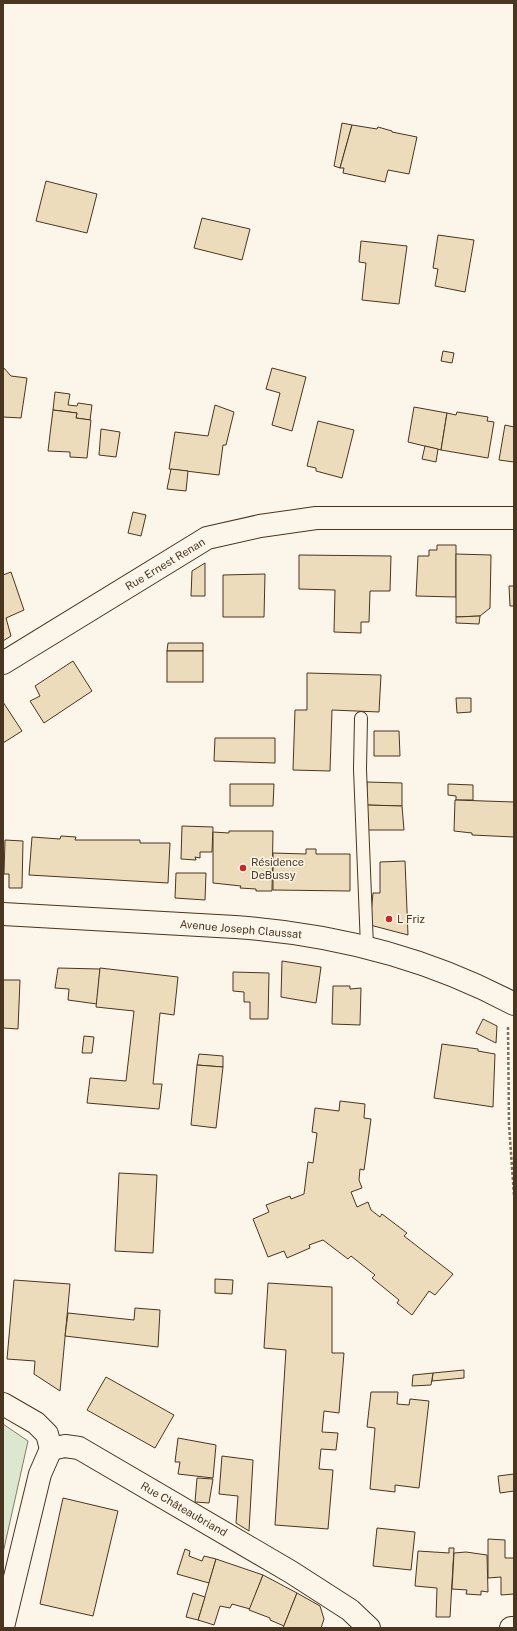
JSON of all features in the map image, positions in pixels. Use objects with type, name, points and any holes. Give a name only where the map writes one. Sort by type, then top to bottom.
[{"type":"street","name":"Rue Ernest Renan","points":[[3,663],[208,538],[260,526],[316,518],[514,518]]},
{"type":"street","name":"Avenue Joseph Claussat","points":[[3,914],[273,930],[367,947],[412,960],[460,978],[511,1003]]},
{"type":"street","points":[[3,1404],[36,1423],[47,1434],[50,1449],[40,1474],[3,1628]]},
{"type":"street","name":"Rue Châteaubriand","points":[[50,1449],[65,1446],[79,1448],[291,1572],[350,1610],[369,1628]]},
{"type":"lane","points":[[361,718],[360,769],[367,947]]},
{"type":"path","points":[[511,1003],[509,1125],[514,1195]]},
{"type":"green space","points":[[3,1424],[28,1441],[3,1553]]},
{"type":"building","points":[[342,123],[352,125],[340,168],[334,166]]},
{"type":"building","points":[[352,125],[377,129],[378,127],[392,132],[417,137],[409,174],[388,170],[385,182],[343,173],[344,168],[340,168]]},
{"type":"building","points":[[46,181],[97,194],[87,233],[36,221]]},
{"type":"building","points":[[202,218],[250,229],[242,260],[194,248]]},
{"type":"building","points":[[438,235],[474,240],[465,292],[435,286],[438,269],[433,268]]},
{"type":"building","points":[[361,241],[407,246],[399,304],[362,300],[366,263],[359,262]]},
{"type":"building","points":[[443,351],[454,353],[452,363],[441,361]]},
{"type":"building","points":[[3,367],[11,376],[27,378],[21,418],[3,417]]},
{"type":"building","points":[[272,368],[306,377],[292,431],[272,425],[280,393],[266,389]]},
{"type":"building","points":[[55,392],[70,394],[68,405],[77,406],[78,403],[92,405],[90,420],[76,418],[77,413],[53,410]]},
{"type":"building","points":[[215,405],[234,412],[226,445],[223,445],[219,475],[169,469],[175,432],[208,436]]},
{"type":"building","points":[[414,407],[447,413],[441,450],[408,442]]},
{"type":"building","points":[[53,410],[77,413],[76,418],[91,420],[87,458],[70,457],[70,452],[48,451]]},
{"type":"building","points":[[457,412],[488,417],[487,421],[494,422],[488,458],[441,450],[447,413],[456,415]]},
{"type":"building","points":[[318,421],[354,430],[342,478],[316,471],[316,468],[307,466]]},
{"type":"building","points":[[505,425],[514,427],[514,462],[499,460]]},
{"type":"building","points":[[101,429],[120,432],[116,457],[99,455]]},
{"type":"building","points":[[425,446],[438,449],[436,462],[422,459]]},
{"type":"building","points":[[171,469],[188,471],[186,491],[167,489]]},
{"type":"building","points":[[133,512],[146,515],[141,536],[128,533]]},
{"type":"building","points":[[437,545],[456,545],[456,597],[416,596],[418,556],[429,556],[429,550],[437,550]]},
{"type":"building","points":[[456,554],[491,555],[490,608],[480,616],[456,617]]},
{"type":"building","points":[[299,555],[391,556],[390,591],[370,591],[369,622],[361,622],[361,633],[334,632],[335,590],[299,589]]},
{"type":"building","points":[[205,563],[205,596],[191,596],[192,571]]},
{"type":"building","points":[[11,572],[24,610],[6,618],[11,636],[3,641],[3,575]]},
{"type":"building","points":[[265,574],[264,617],[223,617],[223,575]]},
{"type":"building","points":[[509,586],[514,586],[514,606],[510,606]]},
{"type":"building","points":[[480,616],[479,624],[456,623],[456,617]]},
{"type":"building","points":[[168,643],[203,643],[203,651],[167,651]]},
{"type":"building","points":[[167,651],[203,651],[203,682],[167,682]]},
{"type":"building","points":[[73,661],[92,691],[44,723],[30,701],[40,696],[35,686]]},
{"type":"building","points":[[307,673],[381,675],[379,712],[332,710],[330,771],[293,770],[295,710],[307,710]]},
{"type":"building","points":[[456,698],[471,698],[471,712],[457,713]]},
{"type":"building","points":[[3,702],[22,731],[3,743]]},
{"type":"building","points":[[374,731],[399,731],[400,756],[374,756]]},
{"type":"building","points":[[215,738],[275,738],[275,763],[214,761]]},
{"type":"building","points":[[367,782],[402,783],[402,806],[366,805]]},
{"type":"building","points":[[230,784],[274,784],[273,806],[230,806]]},
{"type":"building","points":[[448,784],[473,785],[473,800],[456,800],[456,796],[448,795]]},
{"type":"building","points":[[455,800],[514,802],[514,837],[472,835],[472,833],[454,831]]},
{"type":"building","points":[[366,805],[402,806],[404,830],[364,830]]},
{"type":"building","points":[[182,826],[213,827],[212,852],[200,852],[200,858],[195,857],[196,860],[181,859]]},
{"type":"building","name":"Résidence DeBussy","points":[[229,831],[273,831],[272,891],[256,891],[256,889],[240,888],[241,886],[213,883],[213,832],[229,833]]},
{"type":"building","points":[[61,836],[76,837],[75,840],[140,840],[140,843],[170,843],[168,883],[29,875],[32,837],[60,839]]},
{"type":"building","points":[[5,840],[23,841],[22,888],[9,888],[9,874],[4,874]]},
{"type":"building","points":[[306,849],[316,849],[316,854],[350,854],[350,891],[273,890],[273,853],[306,854]]},
{"type":"building","points":[[405,861],[408,935],[370,925],[373,893],[380,893],[380,862]]},
{"type":"building","points":[[176,873],[206,873],[205,900],[175,898]]},
{"type":"building","points":[[282,961],[321,967],[316,1003],[281,997]]},
{"type":"building","points":[[58,968],[100,969],[97,1004],[68,1000],[69,989],[55,988]]},
{"type":"building","points":[[100,968],[178,977],[174,1015],[160,1013],[153,1084],[162,1084],[159,1109],[87,1103],[90,1078],[126,1081],[134,1011],[96,1007]]},
{"type":"building","points":[[233,972],[269,973],[268,1019],[250,1019],[250,1002],[244,1002],[244,992],[233,991]]},
{"type":"building","points":[[3,980],[20,980],[18,1029],[3,1028]]},
{"type":"building","points":[[333,986],[350,986],[350,989],[361,988],[360,1025],[332,1024]]},
{"type":"building","points":[[483,1019],[497,1026],[496,1043],[476,1033]]},
{"type":"building","points":[[84,1036],[94,1037],[92,1053],[82,1053]]},
{"type":"building","points":[[442,1044],[478,1049],[478,1051],[495,1054],[493,1107],[434,1098]]},
{"type":"building","points":[[199,1054],[223,1056],[223,1067],[197,1065]]},
{"type":"building","points":[[197,1065],[223,1067],[216,1128],[191,1125]]},
{"type":"building","points":[[340,1101],[365,1104],[364,1118],[371,1119],[364,1170],[360,1169],[359,1180],[362,1188],[351,1192],[357,1207],[368,1202],[371,1210],[380,1217],[382,1214],[407,1233],[404,1236],[453,1274],[435,1295],[429,1291],[412,1315],[397,1303],[399,1300],[372,1278],[375,1275],[351,1256],[348,1259],[323,1240],[309,1245],[310,1248],[287,1258],[284,1251],[268,1257],[253,1219],[269,1212],[266,1205],[290,1196],[291,1199],[304,1194],[308,1162],[313,1163],[317,1133],[312,1132],[315,1108],[339,1111]]},
{"type":"building","points":[[119,1173],[157,1175],[153,1253],[115,1251]]},
{"type":"building","points":[[215,1279],[233,1280],[232,1294],[215,1293]]},
{"type":"building","points":[[14,1280],[70,1284],[60,1391],[34,1374],[35,1361],[7,1359]]},
{"type":"building","points":[[268,1283],[332,1287],[332,1353],[344,1353],[339,1413],[324,1411],[322,1432],[338,1433],[336,1450],[321,1449],[319,1469],[333,1470],[328,1529],[275,1525],[286,1350],[264,1348]]},
{"type":"building","points":[[135,1308],[160,1310],[158,1347],[65,1336],[68,1313],[134,1320]]},
{"type":"building","points":[[464,1370],[464,1378],[432,1381],[433,1373]]},
{"type":"building","points":[[433,1373],[431,1385],[412,1386],[413,1375]]},
{"type":"building","points":[[106,1377],[174,1415],[155,1448],[87,1410]]},
{"type":"building","points":[[371,1392],[398,1392],[397,1404],[409,1405],[410,1399],[429,1401],[419,1488],[395,1485],[395,1492],[370,1489],[375,1428],[367,1427]]},
{"type":"building","points":[[178,1438],[216,1445],[213,1478],[178,1474],[180,1462],[175,1462]]},
{"type":"building","points":[[222,1456],[253,1460],[249,1531],[236,1523],[238,1496],[219,1494]]},
{"type":"building","points":[[514,1474],[514,1491],[500,1493],[498,1476]]},
{"type":"building","points":[[197,1478],[213,1479],[209,1503],[195,1502]]},
{"type":"building","points":[[63,1498],[118,1511],[93,1616],[40,1604]]},
{"type":"building","points":[[377,1528],[415,1532],[411,1570],[373,1566]]},
{"type":"building","points":[[488,1539],[505,1540],[505,1558],[514,1558],[514,1594],[501,1595],[501,1577],[488,1578]]},
{"type":"building","points":[[449,1548],[454,1548],[450,1617],[436,1617],[437,1588],[415,1586],[418,1551],[449,1553]]},
{"type":"building","points":[[185,1549],[190,1551],[189,1556],[202,1561],[204,1556],[216,1559],[209,1583],[177,1574]]},
{"type":"building","points":[[466,1552],[487,1555],[488,1592],[481,1591],[481,1595],[466,1594],[467,1590],[452,1589],[454,1553]]},
{"type":"building","points":[[216,1559],[263,1575],[250,1609],[232,1604],[230,1608],[220,1606],[214,1625],[198,1620]]},
{"type":"building","points":[[263,1575],[297,1593],[284,1626],[270,1620],[270,1618],[249,1610]]},
{"type":"building","points":[[193,1593],[205,1597],[198,1620],[186,1617]]},
{"type":"building","points":[[297,1593],[320,1606],[324,1619],[321,1628],[283,1628]]},
{"type":"place","name":"Résidence DeBussy","points":[[243,868]]},
{"type":"place","name":"L Friz","points":[[389,919]]}]
